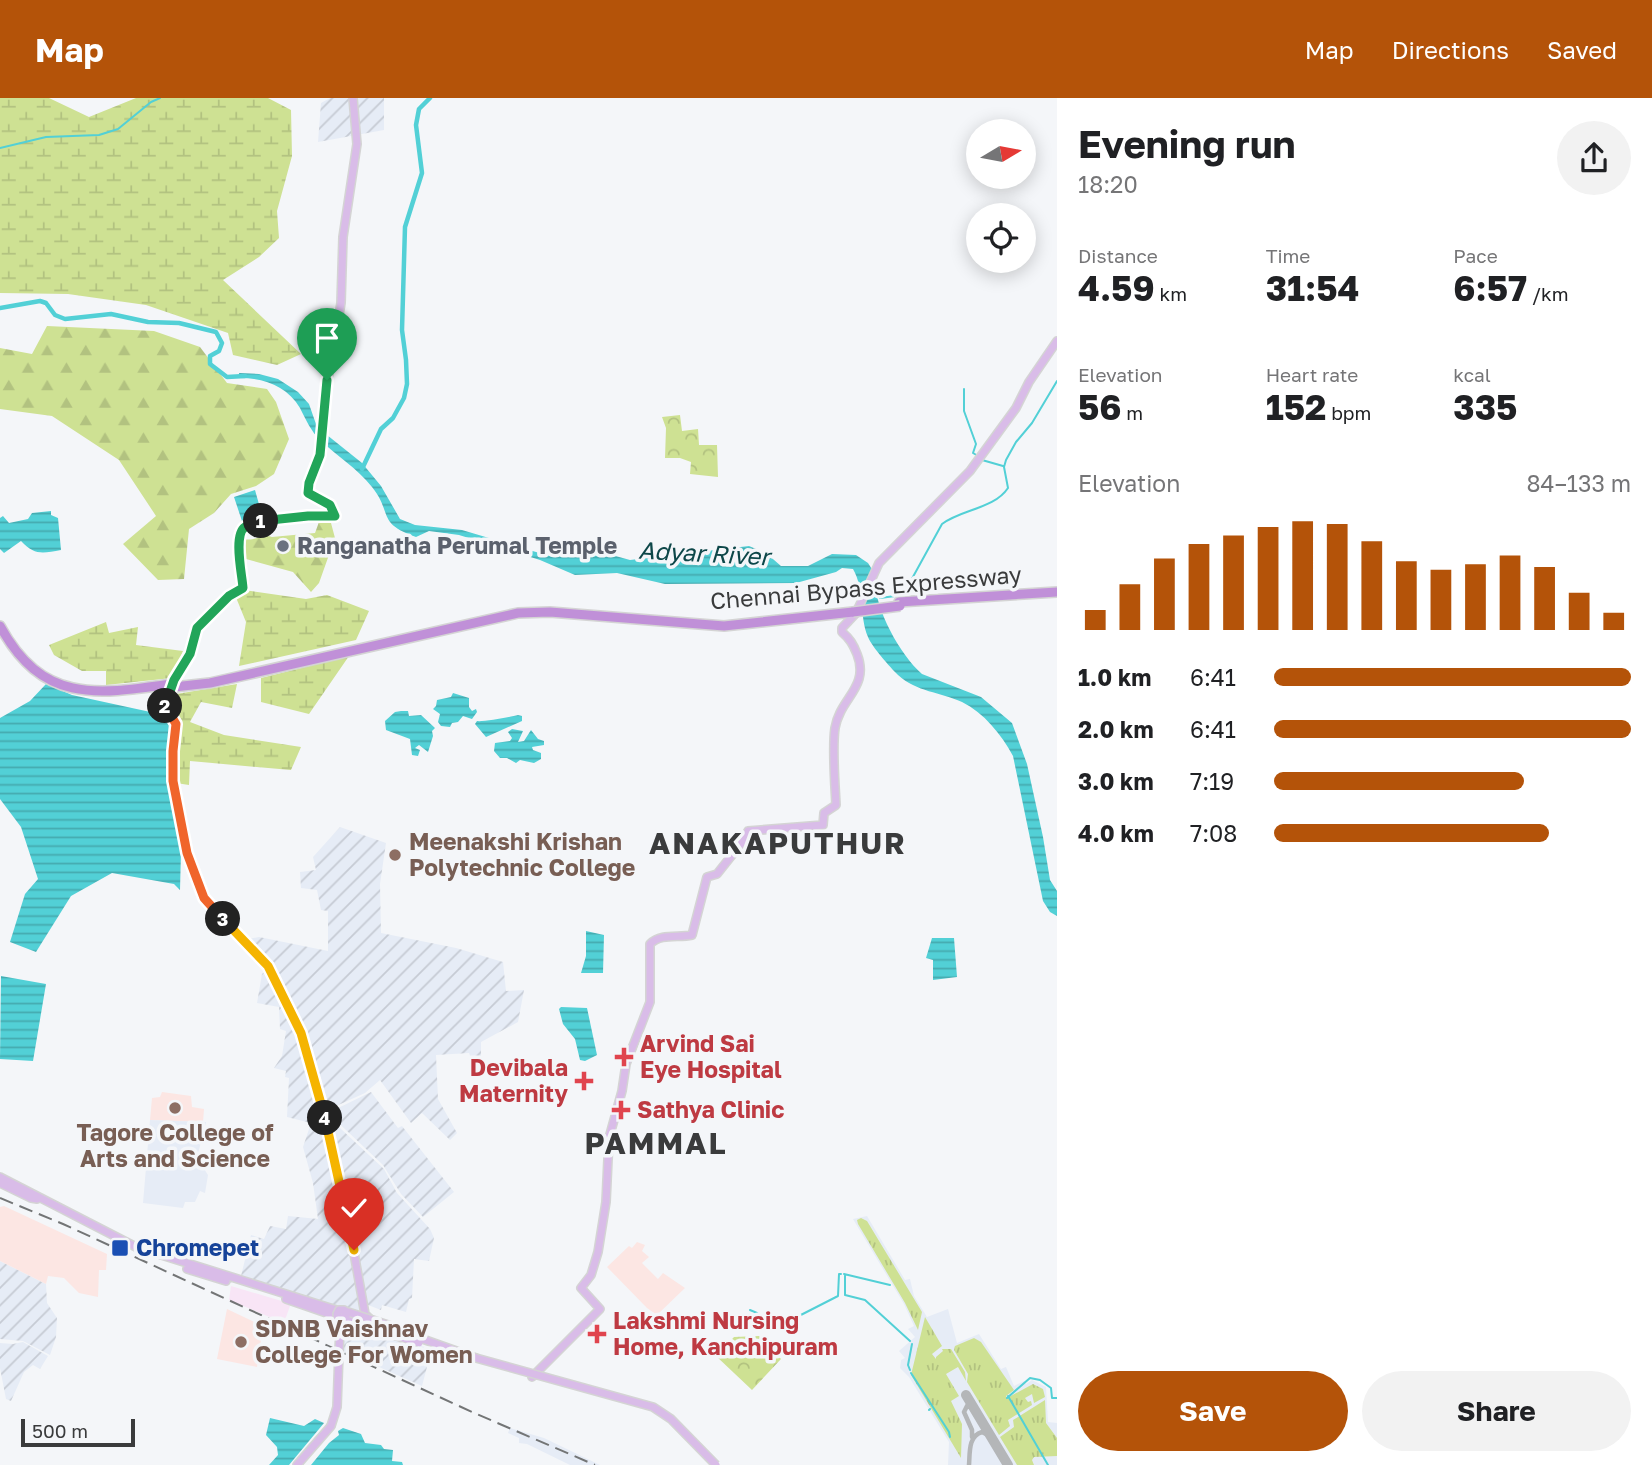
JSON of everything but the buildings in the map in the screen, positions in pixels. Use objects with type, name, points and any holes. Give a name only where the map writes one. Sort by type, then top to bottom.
[{"type":"highway","name":"Chennai Bypass Expressway","points":[[0,633],[39,677],[70,692],[113,696],[172,684],[209,683],[513,612],[550,612],[723,626],[855,608],[1057,593]]},
{"type":"highway","name":"Chennai Bypass Expressway","points":[[0,626],[11,647]]},
{"type":"main road","points":[[353,98],[357,144],[343,237],[341,303],[325,395],[322,444],[308,493],[330,505],[335,516],[295,517],[258,522],[242,529],[239,539],[243,588],[229,596],[197,628],[190,654],[172,684],[164,704],[177,726],[173,751],[174,786],[187,853],[200,891],[268,966],[301,1033],[324,1113],[366,1323]]},
{"type":"main road","points":[[534,1375],[600,1309],[581,1288],[596,1261],[605,1208],[609,1138],[622,1091],[627,1059],[651,996],[649,940],[692,935],[706,877],[717,874],[748,831],[823,825],[824,813],[836,805],[835,724],[861,677],[857,655],[842,628],[856,613],[855,608],[878,564],[970,471],[1011,416],[1057,341]]},
{"type":"main road","points":[[0,1178],[146,1255],[426,1342]]},
{"type":"main road","points":[[290,1298],[473,1358],[653,1406],[671,1419],[715,1465]]},
{"type":"main road","points":[[298,1465],[332,1427],[337,1408],[341,1315]]},
{"type":"main road","points":[[366,1323],[387,1333],[426,1342]]},
{"type":"shaded area","points":[[330,98],[384,98],[384,130],[318,142],[321,103]]},
{"type":"shaded area","points":[[340,827],[386,843],[380,884],[381,933],[456,948],[503,962],[506,991],[524,990],[518,1022],[481,1042],[481,1059],[472,1061],[469,1053],[436,1055],[438,1099],[457,1133],[450,1140],[422,1113],[411,1123],[380,1080],[365,1093],[325,1111],[294,1013],[248,939],[259,937],[328,951],[328,911],[321,910],[317,890],[301,888],[300,872],[316,870],[313,857]]},
{"type":"shaded area","points":[[268,969],[300,1033],[324,1115],[363,1315],[241,1276],[251,1235],[264,1239],[270,1226],[286,1229],[288,1216],[318,1219],[313,1183],[303,1147],[311,1123],[287,1117],[289,1078],[285,1077],[286,1071],[274,1068],[282,1056],[286,1031],[280,1029],[279,1007],[257,1003],[262,974]]},
{"type":"shaded area","name":"Tagore College of Arts and Science","points":[[162,1092],[191,1096],[192,1107],[204,1109],[203,1122],[150,1120],[152,1098],[160,1097]]},
{"type":"shaded area","points":[[371,1092],[398,1128],[402,1126],[454,1192],[423,1217],[401,1194],[383,1165],[328,1113]]},
{"type":"shaded area","points":[[326,1115],[384,1169],[397,1193],[430,1229],[434,1238],[429,1261],[414,1259],[412,1298],[409,1299],[406,1312],[382,1305],[381,1310],[368,1305],[365,1311]]},
{"type":"shaded area","points":[[150,1120],[206,1122],[197,1158],[208,1175],[205,1193],[200,1191],[195,1202],[185,1202],[183,1208],[143,1203]]},
{"type":"shaded area","points":[[4,1206],[107,1254],[106,1270],[99,1270],[98,1297],[79,1293],[64,1278],[48,1276],[46,1284],[0,1261],[0,1207]]},
{"type":"shaded area","points":[[867,1216],[905,1280],[910,1279],[914,1296],[927,1317],[948,1309],[957,1343],[979,1334],[1001,1369],[1006,1367],[1014,1386],[1032,1380],[1046,1387],[1048,1422],[1057,1423],[1057,1465],[948,1465],[949,1442],[909,1377],[900,1368],[901,1360],[905,1358],[899,1351],[915,1337],[908,1329],[914,1326],[904,1304],[853,1219]]},
{"type":"shaded area","points":[[637,1242],[645,1245],[642,1251],[649,1257],[642,1263],[658,1279],[663,1273],[685,1288],[657,1315],[607,1267]]},
{"type":"shaded area","points":[[0,1261],[46,1284],[47,1303],[57,1318],[56,1337],[50,1355],[23,1341],[0,1339]]},
{"type":"shaded area","points":[[231,1286],[285,1302],[290,1306],[284,1323],[229,1300]]},
{"type":"shaded area","name":"SDNB Vaishnav College For Women","points":[[227,1309],[263,1326],[257,1367],[217,1359]]},
{"type":"shaded area","points":[[346,1322],[432,1348],[422,1386],[343,1351]]},
{"type":"shaded area","points":[[23,1342],[48,1356],[40,1369],[33,1365],[24,1372],[11,1401],[6,1399],[0,1368],[0,1343]]},
{"type":"shaded area","points":[[510,1428],[544,1438],[600,1465],[570,1465],[527,1444],[519,1443],[519,1438],[508,1433]]},
{"type":"green space","points":[[0,98],[49,98],[89,117],[136,98],[268,98],[291,110],[292,156],[277,211],[279,238],[259,257],[223,280],[301,354],[277,365],[233,355],[228,333],[146,305],[68,294],[0,293]]},
{"type":"green space","points":[[47,326],[154,331],[200,347],[227,383],[267,389],[276,402],[289,439],[274,474],[256,486],[231,494],[214,513],[189,529],[184,579],[158,580],[123,544],[156,516],[119,460],[52,416],[0,409],[0,348],[32,354]]},
{"type":"green space","points":[[680,415],[682,431],[698,429],[699,445],[717,445],[718,477],[690,474],[691,462],[680,458],[665,458],[666,428],[662,417]]},
{"type":"green space","points":[[319,522],[331,523],[335,538],[319,583],[311,592],[293,572],[246,559],[245,550],[242,549],[244,539],[315,533]]},
{"type":"green space","points":[[244,590],[306,599],[327,595],[369,611],[356,640],[239,666],[246,622],[235,595]]},
{"type":"green space","points":[[106,622],[109,633],[138,627],[136,645],[183,651],[172,678],[106,685],[106,671],[82,671],[54,655],[49,645]]},
{"type":"green space","points":[[349,656],[309,714],[261,702],[261,678]]},
{"type":"green space","points":[[237,684],[232,708],[201,702],[190,722],[224,735],[301,747],[291,770],[190,761],[189,785],[176,783],[176,740],[179,725],[168,708],[170,695]]},
{"type":"green space","points":[[861,1218],[867,1221],[922,1312],[918,1330],[858,1224],[857,1220]]},
{"type":"green space","points":[[925,1317],[942,1346],[932,1354],[936,1359],[942,1349],[951,1349],[965,1372],[966,1381],[958,1367],[946,1374],[959,1396],[951,1401],[962,1424],[961,1458],[911,1375]]},
{"type":"green space","points":[[759,1336],[781,1359],[752,1390],[716,1356],[734,1337]]},
{"type":"green space","points":[[974,1338],[981,1342],[1014,1390],[1007,1398],[1033,1384],[1043,1389],[1045,1397],[1034,1403],[1032,1394],[1025,1398],[1028,1402],[1031,1401],[1032,1405],[1008,1420],[1010,1426],[999,1435],[967,1382],[968,1374],[954,1350],[955,1346]]},
{"type":"green space","points":[[1045,1400],[1046,1423],[1057,1438],[1057,1456],[1034,1457],[1034,1465],[1017,1465],[1000,1437],[1014,1427],[1013,1420]]},
{"type":"water","points":[[239,373],[278,379],[298,392],[309,404],[317,427],[362,463],[381,486],[400,519],[415,525],[462,530],[553,557],[575,551],[601,552],[630,560],[749,546],[766,553],[781,566],[808,566],[832,554],[856,555],[868,563],[875,574],[882,614],[913,665],[922,674],[981,697],[1012,723],[1027,764],[1050,880],[1057,891],[1057,916],[1050,912],[1043,901],[1013,756],[997,732],[978,712],[962,702],[905,681],[886,662],[873,646],[865,629],[859,586],[853,569],[842,568],[796,583],[665,584],[617,573],[575,575],[540,560],[459,535],[429,531],[416,537],[403,532],[390,522],[372,487],[317,437],[289,394],[266,382],[240,378]]},
{"type":"water","points":[[255,490],[262,515],[242,521],[234,497]]},
{"type":"water","points":[[51,511],[51,515],[58,518],[61,550],[40,552],[21,541],[4,553],[0,549],[0,518],[3,516],[9,523],[28,519],[32,513]]},
{"type":"water","points":[[46,684],[72,695],[155,713],[170,723],[170,781],[181,851],[180,890],[174,884],[112,873],[71,896],[36,952],[10,942],[25,894],[38,879],[21,827],[0,799],[0,718],[30,701]]},
{"type":"water","points":[[453,693],[469,698],[469,707],[477,712],[472,719],[463,716],[450,727],[441,726],[438,722],[440,714],[433,709],[437,700],[451,697]]},
{"type":"water","points":[[408,711],[409,716],[421,715],[435,728],[428,752],[419,745],[415,748],[420,750],[418,756],[412,755],[410,739],[386,730],[385,721],[395,712]]},
{"type":"water","points":[[522,716],[522,721],[486,737],[475,724],[477,721]]},
{"type":"water","points":[[512,729],[523,731],[518,742],[524,741],[531,730],[538,739],[544,741],[544,745],[532,747],[541,753],[541,759],[534,763],[520,760],[516,763],[500,758],[494,751],[495,743],[510,741],[512,738],[508,732]]},
{"type":"water","points":[[586,931],[604,935],[603,973],[581,973],[586,956]]},
{"type":"water","points":[[932,938],[954,938],[957,977],[933,980],[933,960],[926,958]]},
{"type":"water","points":[[1,976],[46,984],[33,1061],[0,1059]]},
{"type":"water","points":[[587,1008],[597,1055],[585,1061],[580,1060],[575,1039],[563,1024],[559,1009]]},
{"type":"water","points":[[270,1418],[304,1426],[315,1419],[324,1423],[289,1465],[269,1465],[278,1455],[277,1447],[266,1435]]},
{"type":"water","points":[[343,1428],[361,1434],[365,1443],[393,1450],[392,1461],[402,1462],[403,1465],[311,1465]]},
{"type":"waterway","points":[[0,148],[46,137],[99,135],[118,129],[151,102],[160,98]]},
{"type":"waterway","points":[[362,469],[381,429],[393,418],[404,398],[407,384],[402,330],[405,227],[422,173],[416,125],[419,109],[430,98]]},
{"type":"waterway","name":"Adyar River","points":[[0,308],[40,301],[46,303],[55,315],[65,319],[111,314],[148,322],[179,323],[216,332],[222,343],[219,351],[210,356],[210,364],[227,377],[245,376]]},
{"type":"waterway","points":[[880,598],[903,595],[942,524],[986,505],[1008,488],[1004,467],[1006,460],[1057,381]]},
{"type":"waterway","points":[[964,389],[964,411],[976,444],[973,453],[978,456]]},
{"type":"waterway","points":[[982,460],[1003,466]]},
{"type":"waterway","points":[[791,1320],[838,1296],[841,1274]]},
{"type":"waterway","points":[[844,1274],[890,1285]]},
{"type":"waterway","points":[[845,1275],[845,1295],[865,1300],[910,1341]]},
{"type":"waterway","points":[[750,1310],[766,1322],[780,1325]]},
{"type":"waterway","points":[[782,1325],[789,1321]]},
{"type":"waterway","points":[[910,1370],[908,1365],[912,1344]]},
{"type":"waterway","points":[[911,1373],[950,1437]]},
{"type":"waterway","points":[[1007,1398],[1030,1378],[1040,1380],[1051,1388],[1052,1398],[1057,1398]]},
{"type":"waterway","points":[[1008,1396],[1048,1465]]},
{"type":"taxiway","points":[[972,1437],[972,1430],[964,1412],[967,1406],[974,1408]]},
{"type":"taxiway","points":[[969,1465],[974,1437],[982,1432],[990,1436]]},
{"type":"runway","points":[[966,1395],[1008,1465]]},
{"type":"railway","points":[[0,1198],[595,1465]]},
{"type":"place","name":"Ranganatha Perumal Temple","points":[[283,546]]},
{"type":"place","name":"Meenakshi Krishan Polytechnic College","points":[[395,855]]},
{"type":"place","name":"Arvind Sai Eye Hospital","points":[[624,1057]]},
{"type":"place","name":"Devibala Maternity","points":[[584,1081]]},
{"type":"place","name":"Tagore College of Arts and Science","points":[[175,1108]]},
{"type":"place","name":"Sathya Clinic","points":[[621,1110]]},
{"type":"place","name":"Chromepet","points":[[120,1248]]},
{"type":"place","name":"Lakshmi Nursing Home, Kanchipuram","points":[[597,1334]]},
{"type":"place","name":"SDNB Vaishnav College For Women","points":[[241,1342]]},
{"type":"district","name":"ANAKAPUTHUR","points":[[778,844]]},
{"type":"district","name":"PAMMAL","points":[[656,1144]]},
{"type":"route","points":[[327,380],[320,455],[307,488],[312,496],[330,505],[335,516],[265,520],[242,529],[239,550],[243,588],[229,596],[197,628],[190,654],[174,680],[164,705],[176,724],[173,781],[187,853],[200,891],[268,966],[301,1033],[324,1113],[354,1250]]}]
